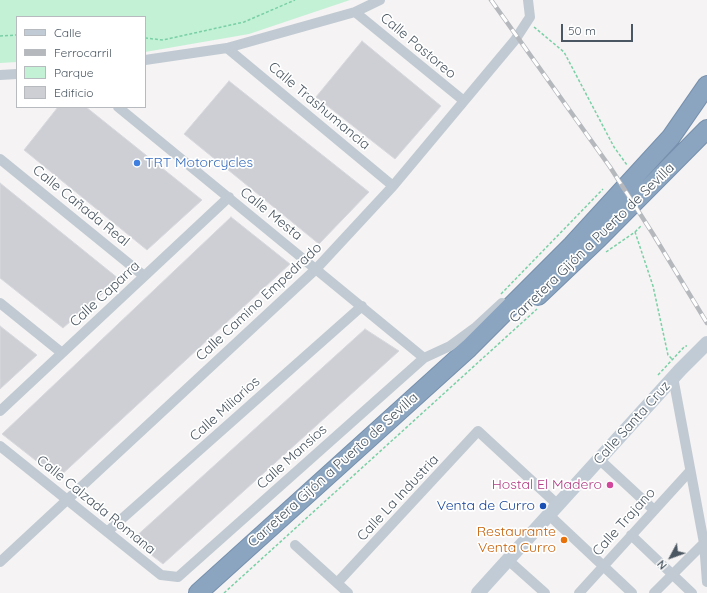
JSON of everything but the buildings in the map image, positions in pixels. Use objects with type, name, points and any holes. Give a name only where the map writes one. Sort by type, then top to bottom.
[{"type":"highway","name":"Carretera Gijón a Puerto de Sevilla","points":[[198,593],[469,348],[594,222],[671,137],[707,85]]},
{"type":"highway","name":"Carretera Gijón a Puerto de Sevilla","points":[[469,348],[503,329],[604,233],[707,129]]},
{"type":"main road","name":"Calle Santa Cruz","points":[[478,593],[600,460],[677,373],[707,343]]},
{"type":"street","points":[[146,60],[227,48],[355,12],[380,0]]},
{"type":"street","points":[[528,0],[530,12],[528,22]]},
{"type":"street","name":"Calle Pastoreo","points":[[355,12],[464,101]]},
{"type":"street","name":"Calle Camino Empedrado","points":[[0,562],[316,269],[393,186],[515,40],[528,22]]},
{"type":"street","name":"Calle Trashumancia","points":[[227,48],[393,186]]},
{"type":"street","points":[[0,74],[16,74]]},
{"type":"street","name":"Calle Mesta","points":[[119,108],[424,358]]},
{"type":"street","name":"Calle Cañada Real","points":[[0,158],[144,276]]},
{"type":"street","name":"Calle Caparra","points":[[0,411],[228,197]]},
{"type":"street","name":"Calle Mansios","points":[[178,577],[424,358],[450,346],[476,327],[511,295],[534,283]]},
{"type":"street","points":[[0,303],[62,353]]},
{"type":"street","name":"Calle Miliarios","points":[[107,532],[362,306]]},
{"type":"street","points":[[677,373],[690,471],[704,543],[707,582]]},
{"type":"street","name":"Calle La Industria","points":[[337,583],[478,431],[553,510]]},
{"type":"street","name":"Calle Calzada Romana","points":[[0,446],[161,575],[178,577]]},
{"type":"street","points":[[600,460],[654,510]]},
{"type":"street","name":"Calle Trajano","points":[[579,593],[690,471]]},
{"type":"street","points":[[553,510],[603,565],[632,593]]},
{"type":"street","points":[[631,535],[692,593]]},
{"type":"street","points":[[654,593],[672,573],[704,543]]},
{"type":"street","points":[[295,545],[348,593]]},
{"type":"street","points":[[508,560],[545,593]]},
{"type":"path","points":[[146,38],[163,40],[244,22],[295,0]]},
{"type":"path","points":[[528,22],[564,52],[614,147],[627,165]]},
{"type":"path","points":[[0,36],[16,35]]},
{"type":"path","points":[[500,295],[605,187]]},
{"type":"path","points":[[603,253],[635,232],[642,225]]},
{"type":"path","points":[[635,232],[653,286],[668,355],[677,373]]},
{"type":"path","points":[[224,593],[537,309]]},
{"type":"green space","points":[[0,0],[350,0],[249,34],[146,52],[146,16],[16,16],[16,62],[0,63]]},
{"type":"railway","points":[[491,0],[610,167],[707,323]]},
{"type":"place","name":"TRT Motorcycles","points":[[137,163]]},
{"type":"place","name":"Hostal El Madero","points":[[610,485]]},
{"type":"place","name":"Venta de Curro","points":[[543,506]]},
{"type":"place","name":"Restaurante Venta Curro","points":[[564,540]]}]
